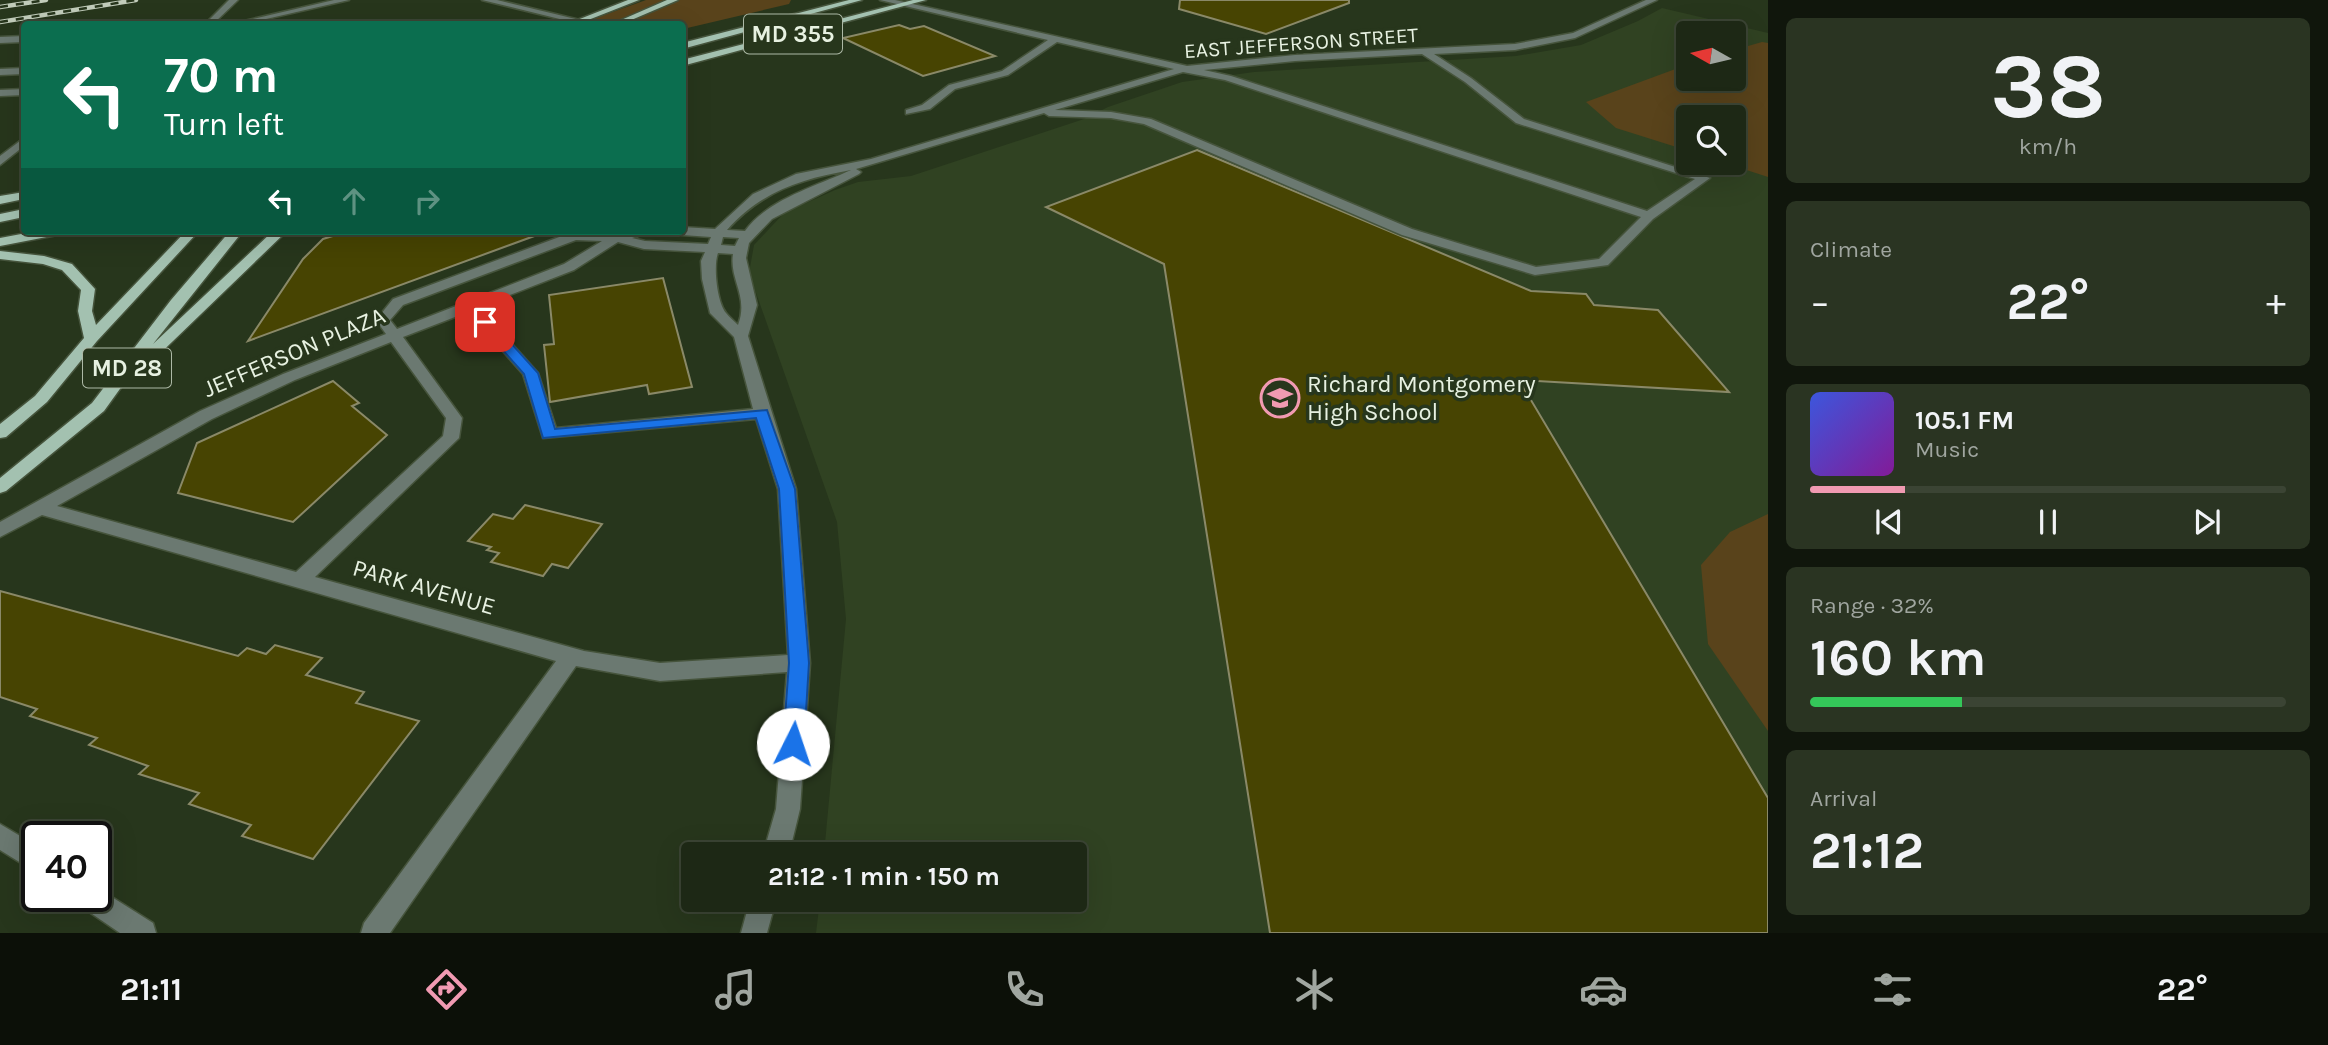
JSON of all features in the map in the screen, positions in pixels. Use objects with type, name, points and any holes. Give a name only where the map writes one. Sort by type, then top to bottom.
[{"type":"main road","points":[[581,21],[635,0]]},
{"type":"main road","points":[[623,21],[674,0]]},
{"type":"main road","name":"MD 355","points":[[686,45],[858,0]]},
{"type":"main road","name":"MD 355","points":[[686,62],[922,0]]},
{"type":"main road","points":[[0,200],[21,196]]},
{"type":"main road","points":[[0,218],[21,214]]},
{"type":"main road","points":[[0,242],[36,235]]},
{"type":"main road","name":"MD 28","points":[[0,433],[41,398],[92,338],[189,235]]},
{"type":"main road","name":"MD 28","points":[[0,487],[98,407],[176,303],[234,235]]},
{"type":"main road","points":[[98,407],[246,261],[276,235]]},
{"type":"main road","points":[[0,255],[44,260],[66,267],[88,289],[85,311],[92,338]]},
{"type":"street","points":[[212,21],[234,0]]},
{"type":"street","points":[[249,21],[345,0]]},
{"type":"street","points":[[486,0],[568,21]]},
{"type":"street","points":[[884,0],[1272,91],[1648,216]]},
{"type":"street","name":"EAST JEFFERSON STREET","points":[[712,249],[724,225],[757,197],[800,177],[873,162],[1184,69],[1295,58],[1515,47],[1574,35],[1653,0]]},
{"type":"street","points":[[1,41],[21,39]]},
{"type":"street","points":[[910,112],[926,107],[952,88],[1005,73],[1055,39]]},
{"type":"street","points":[[1034,112],[1111,114],[1147,121],[1407,232],[1535,271],[1603,262],[1648,216],[1704,178],[1520,121],[1468,80],[1426,53]]},
{"type":"street","points":[[0,72],[21,71]]},
{"type":"street","points":[[0,93],[21,92]]},
{"type":"street","points":[[0,162],[21,144]]},
{"type":"street","name":"EAST JEFFERSON STREET","points":[[740,250],[748,235],[781,206],[828,186],[873,162]]},
{"type":"street","points":[[686,230],[748,235]]},
{"type":"street","name":"JEFFERSON PLAZA","points":[[0,530],[206,415],[289,377],[569,267],[616,237],[626,235]]},
{"type":"street","points":[[300,580],[451,438],[454,418],[383,320],[398,302],[561,240],[575,236],[616,237],[644,245],[740,250],[741,274],[750,307],[741,336]]},
{"type":"street","points":[[712,249],[708,258],[709,279],[717,313],[741,336],[787,489],[799,663],[788,809],[779,842]]},
{"type":"street","points":[[470,306],[530,373],[549,434],[762,413]]},
{"type":"street","name":"PARK AVENUE","points":[[40,508],[571,656],[660,672],[799,663]]},
{"type":"street","points":[[374,933],[571,656]]},
{"type":"street","points":[[0,836],[21,850]]},
{"type":"street","points":[[112,912],[144,933]]},
{"type":"street","points":[[754,933],[760,912]]},
{"type":"shaded area","points":[[646,0],[791,0],[789,4],[686,28],[686,21],[587,21]]},
{"type":"shaded area","name":"Richard Montgomery High School","points":[[1662,8],[1717,21],[1676,21],[1676,91],[1746,91],[1746,28],[1768,33],[1768,933],[816,933],[819,912],[1087,912],[1087,842],[825,842],[846,619],[837,522],[749,273],[754,245],[784,213],[835,190],[858,182],[911,176],[1084,119],[1108,107],[1182,82],[1254,72],[1516,56],[1581,45]]},
{"type":"shaded area","points":[[1768,43],[1768,177],[1746,170],[1746,105],[1676,105],[1676,147],[1616,128],[1586,102],[1676,69],[1676,91],[1746,91],[1746,47]]},
{"type":"shaded area","points":[[1768,514],[1768,731],[1708,644],[1701,565],[1730,532]]},
{"type":"building","points":[[1180,0],[1349,0],[1349,3],[1266,34],[1179,9]]},
{"type":"building","points":[[899,25],[910,29],[924,26],[995,56],[923,76],[843,38]]},
{"type":"building","points":[[1197,150],[1531,291],[1586,294],[1594,305],[1658,310],[1729,392],[1519,380],[1768,798],[1768,933],[1270,933],[1164,264],[1046,207]]},
{"type":"building","points":[[336,235],[537,235],[248,341],[303,259],[323,239]]},
{"type":"building","points":[[663,278],[692,387],[649,394],[647,385],[550,402],[544,345],[554,344],[549,295]]},
{"type":"building","points":[[333,381],[359,403],[352,406],[387,435],[293,522],[178,493],[197,443]]},
{"type":"building","points":[[525,505],[602,524],[568,568],[552,564],[543,576],[491,562],[499,553],[487,550],[491,547],[468,541],[493,514],[513,519]]},
{"type":"building","points":[[0,591],[238,656],[247,648],[266,654],[275,645],[322,658],[306,675],[364,692],[356,703],[419,721],[313,859],[242,836],[251,825],[189,804],[199,793],[139,774],[148,766],[89,745],[97,738],[30,716],[37,709],[0,697]]},
{"type":"railway","points":[[0,7],[46,0]]},
{"type":"railway","points":[[0,22],[136,0]]},
{"type":"place","name":"Richard Montgomery High School","points":[[1280,398]]},
{"type":"route","points":[[485,322],[530,373],[549,434],[762,413],[787,489],[799,663],[793,744]]}]
